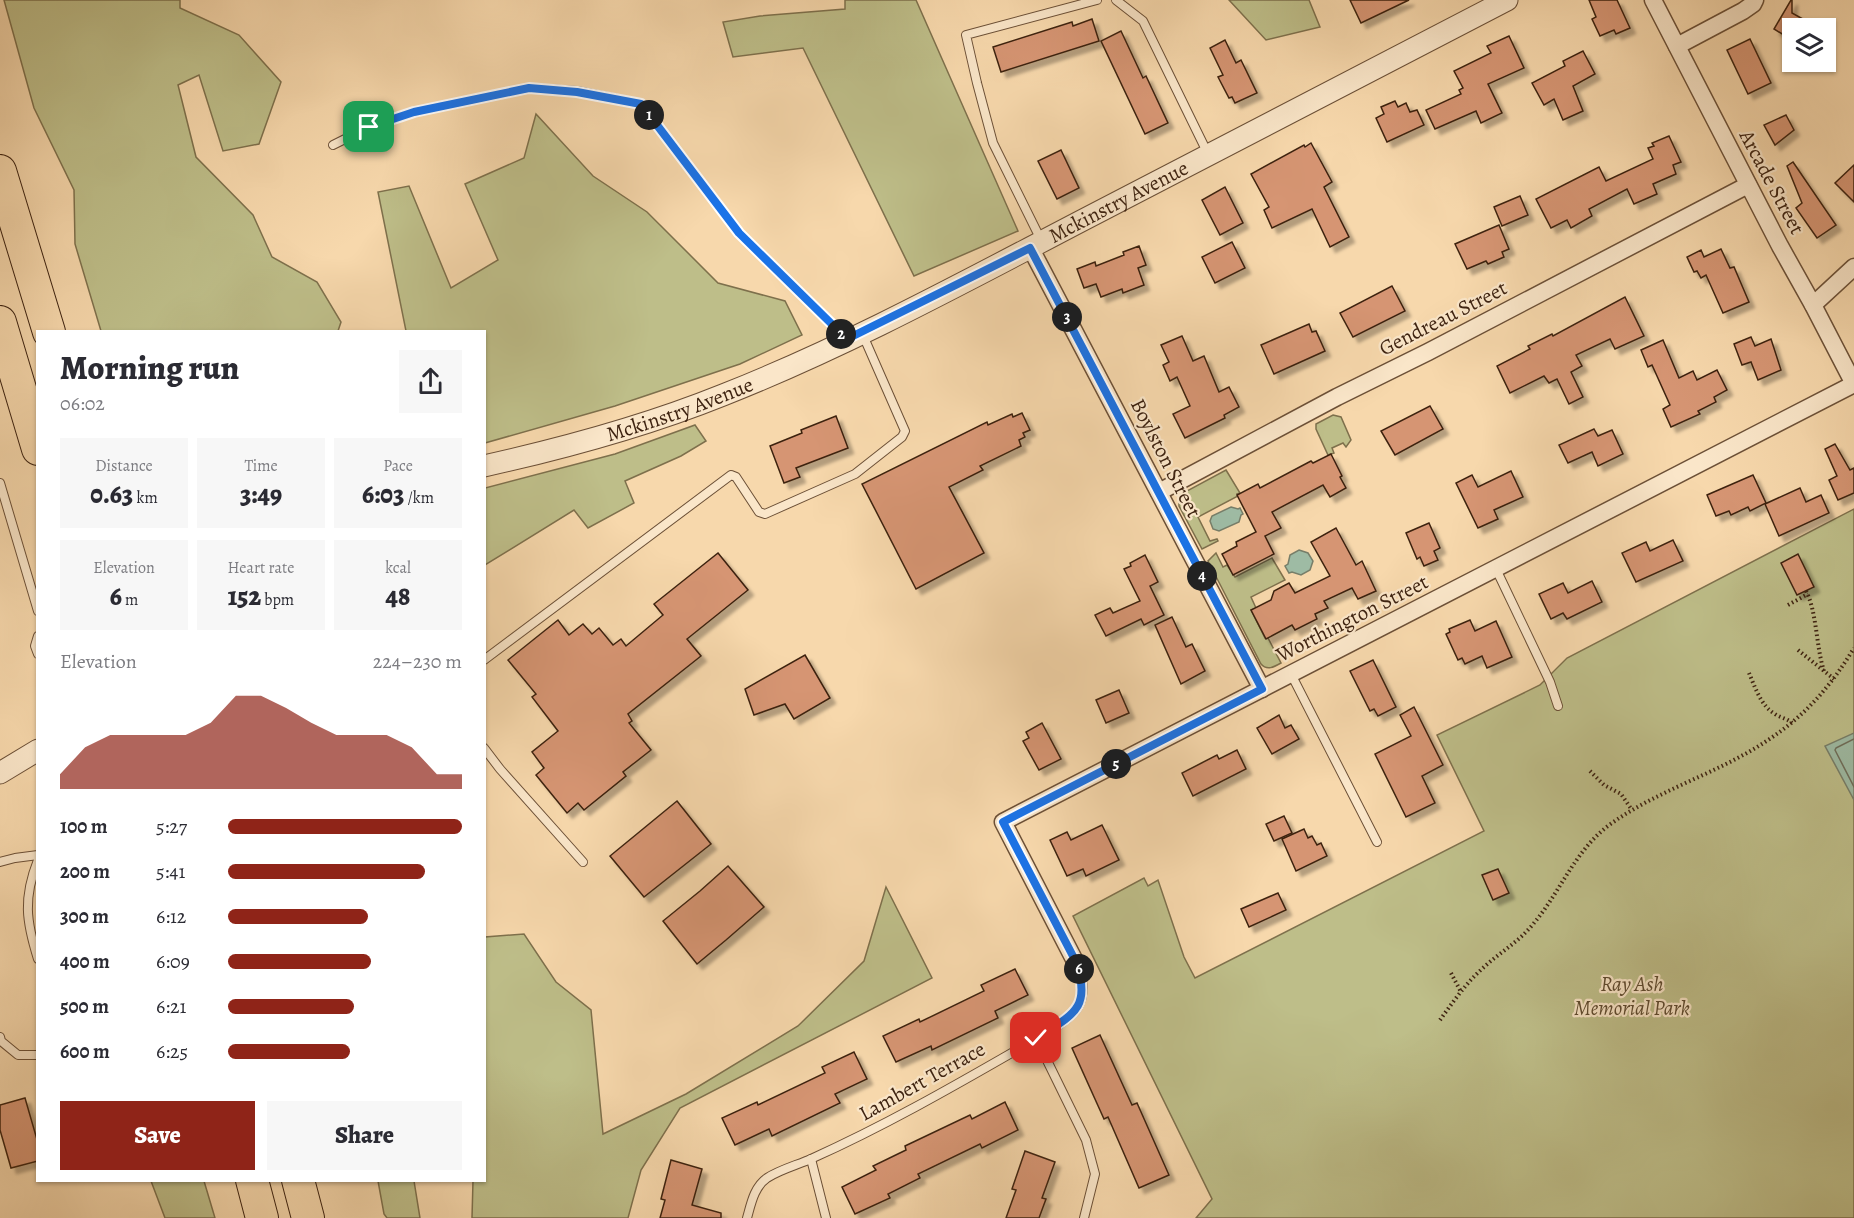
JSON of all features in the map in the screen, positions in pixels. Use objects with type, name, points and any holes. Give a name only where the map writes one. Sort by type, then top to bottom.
[{"type":"highway","points":[[0,171],[48,330]]},
{"type":"highway","points":[[0,322],[36,442]]},
{"type":"highway","points":[[253,1182],[262,1218]]},
{"type":"highway","points":[[299,1182],[308,1218]]},
{"type":"street","name":"Mckinstry Avenue","points":[[486,466],[590,440],[678,411],[764,378],[854,336],[1036,245],[1507,0]]},
{"type":"street","name":"Arcade Street","points":[[1653,0],[1854,384]]},
{"type":"street","points":[[1677,46],[1743,11],[1755,0]]},
{"type":"street","name":"Gendreau Street","points":[[1159,492],[1748,185]]},
{"type":"street","name":"Boylston Street","points":[[1036,245],[1159,492],[1262,689]]},
{"type":"street","points":[[1813,305],[1854,267]]},
{"type":"street","name":"Worthington Street","points":[[1078,967],[1003,822],[1854,384]]},
{"type":"street","points":[[0,773],[36,751]]},
{"type":"lane","points":[[1036,245],[993,143],[976,83],[966,35],[1097,0]]},
{"type":"lane","points":[[1116,0],[1143,21],[1209,155]]},
{"type":"lane","points":[[333,145],[369,127],[414,112],[529,88],[577,92],[641,104],[739,233],[854,336],[904,431],[902,437],[855,474],[765,514],[759,512],[736,477],[731,476],[486,659]]},
{"type":"lane","points":[[0,483],[36,604]]},
{"type":"lane","points":[[1496,569],[1550,682],[1558,706]]},
{"type":"lane","points":[[1291,674],[1377,842]]},
{"type":"lane","points":[[486,751],[583,862]]},
{"type":"lane","points":[[0,862],[15,858],[36,857]]},
{"type":"lane","points":[[36,864],[30,884],[27,908],[29,932],[36,954]]},
{"type":"lane","name":"Worthington Street","points":[[1036,1038],[1065,1021],[1078,1007],[1082,984],[1078,967]]},
{"type":"lane","points":[[0,1037],[1,1041],[18,1055],[36,1055]]},
{"type":"lane","points":[[1036,1038],[1086,1140],[1095,1174],[1084,1218]]},
{"type":"lane","name":"Lambert Terrace","points":[[747,1218],[754,1192],[766,1179],[867,1132],[1036,1038]]},
{"type":"lane","points":[[811,1160],[825,1218]]},
{"type":"path","points":[[1788,605],[1807,592],[1824,671]]},
{"type":"path","points":[[1440,1020],[1471,979],[1496,952],[1521,938],[1536,921],[1584,850],[1597,835],[1632,810],[1766,741],[1792,723],[1834,679],[1854,648]]},
{"type":"path","points":[[1798,650],[1834,679]]},
{"type":"path","points":[[1749,673],[1759,696],[1769,710],[1792,723]]},
{"type":"path","points":[[1590,771],[1604,785],[1621,794],[1632,810]]},
{"type":"path","points":[[1450,973],[1461,992]]},
{"type":"green space","points":[[4,0],[180,0],[180,8],[239,35],[281,82],[259,144],[223,151],[199,75],[178,85],[196,157],[253,215],[272,257],[317,282],[341,322],[338,330],[101,330],[75,244],[74,190],[34,108]]},
{"type":"green space","points":[[845,0],[916,0],[1018,231],[914,276],[803,48],[733,57],[723,22],[760,16],[845,9]]},
{"type":"green space","points":[[1229,0],[1309,0],[1320,27],[1266,40]]},
{"type":"green space","points":[[536,114],[593,176],[647,212],[718,283],[785,301],[802,335],[740,364],[615,406],[486,443],[486,330],[406,330],[378,192],[409,186],[451,288],[498,260],[465,184],[524,158]]},
{"type":"green space","points":[[1333,415],[1341,417],[1351,440],[1346,447],[1343,443],[1332,448],[1334,453],[1328,455],[1316,429],[1316,424]]},
{"type":"green space","points":[[695,425],[706,441],[681,456],[625,481],[634,503],[588,528],[574,510],[486,564],[486,488],[615,454]]},
{"type":"green space","points":[[1226,470],[1240,493],[1198,517],[1210,541],[1217,539],[1218,541],[1202,549],[1179,506],[1179,497]]},
{"type":"green space","name":"Ray Ash Memorial Park","points":[[1854,509],[1854,1218],[1196,1218],[1212,1199],[1073,916],[1144,878],[1148,886],[1158,880],[1184,957],[1195,978],[1484,831],[1437,735],[1540,685],[1567,658]]},
{"type":"green space","points":[[1216,553],[1223,567],[1227,565],[1235,577],[1272,558],[1285,580],[1251,597],[1256,608],[1251,610],[1281,663],[1268,668],[1261,664],[1208,561]]},
{"type":"green space","points":[[886,887],[932,978],[680,1108],[641,1170],[628,1218],[472,1218],[473,1182],[486,1182],[486,937],[524,934],[556,982],[591,1010],[603,1134],[686,1094],[798,1026],[864,961]]},
{"type":"green space","points":[[151,1182],[204,1182],[215,1218],[165,1218]]},
{"type":"green space","points":[[378,1182],[414,1182],[420,1218],[387,1218],[384,1214]]},
{"type":"water","points":[[1231,507],[1240,508],[1243,514],[1239,522],[1219,531],[1213,529],[1210,521],[1212,516]]},
{"type":"water","points":[[1299,550],[1308,553],[1313,561],[1310,570],[1301,575],[1289,573],[1285,566],[1288,564],[1290,555]]},
{"type":"water","points":[[1854,733],[1854,800],[1825,746]]},
{"type":"building","points":[[1350,0],[1409,0],[1361,23]]},
{"type":"building","points":[[1589,0],[1617,0],[1630,28],[1616,34],[1614,30],[1600,36],[1592,19],[1596,17]]},
{"type":"building","points":[[1792,0],[1792,13],[1801,18],[1782,18],[1782,34],[1774,29]]},
{"type":"building","points":[[1092,19],[1099,41],[1001,72],[993,47],[1072,22],[1073,26]]},
{"type":"building","points":[[1121,31],[1168,123],[1145,134],[1101,41]]},
{"type":"building","points":[[1509,36],[1524,68],[1488,84],[1502,113],[1481,123],[1476,111],[1435,129],[1426,110],[1461,94],[1459,90],[1463,88],[1454,71],[1491,53],[1487,46]]},
{"type":"building","points":[[1750,39],[1771,83],[1748,94],[1727,50]]},
{"type":"building","points":[[1225,40],[1236,63],[1241,60],[1257,93],[1235,103],[1232,97],[1229,98],[1218,77],[1223,75],[1210,48]]},
{"type":"building","points":[[1583,51],[1595,74],[1573,86],[1583,111],[1563,120],[1554,99],[1544,105],[1532,83],[1565,66],[1563,61]]},
{"type":"building","points":[[1395,101],[1398,107],[1406,103],[1410,112],[1417,110],[1424,125],[1387,142],[1376,118],[1384,114],[1381,107]]},
{"type":"building","points":[[1786,115],[1794,130],[1775,145],[1764,125]]},
{"type":"building","points":[[1669,136],[1681,162],[1673,165],[1676,174],[1653,184],[1657,194],[1634,204],[1627,189],[1589,209],[1592,216],[1571,228],[1567,220],[1551,228],[1536,199],[1599,167],[1606,181],[1653,159],[1648,148],[1654,146],[1652,143]]},
{"type":"building","points":[[1311,143],[1332,182],[1324,187],[1349,237],[1330,247],[1312,209],[1272,228],[1264,210],[1269,207],[1251,174]]},
{"type":"building","points":[[1061,150],[1079,188],[1057,199],[1038,161]]},
{"type":"building","points":[[1793,162],[1836,225],[1817,238],[1796,208],[1802,203],[1787,166]]},
{"type":"building","points":[[1854,165],[1854,202],[1835,183]]},
{"type":"building","points":[[1225,187],[1243,223],[1220,235],[1202,200]]},
{"type":"building","points":[[1520,196],[1528,215],[1502,226],[1494,207]]},
{"type":"building","points":[[1499,225],[1509,249],[1502,252],[1504,257],[1467,269],[1455,244]]},
{"type":"building","points":[[1232,242],[1245,268],[1215,283],[1202,257]]},
{"type":"building","points":[[1139,246],[1146,265],[1138,268],[1144,285],[1123,293],[1122,289],[1101,297],[1096,284],[1084,288],[1077,269],[1095,262],[1096,266],[1124,255],[1123,252]]},
{"type":"building","points":[[1721,249],[1730,268],[1734,267],[1749,302],[1723,313],[1706,275],[1701,278],[1697,271],[1694,272],[1687,257],[1701,250],[1704,257]]},
{"type":"building","points":[[1392,286],[1405,311],[1353,337],[1340,313]]},
{"type":"building","points":[[1625,297],[1644,336],[1615,349],[1610,339],[1576,355],[1582,366],[1571,372],[1583,397],[1569,404],[1557,379],[1549,383],[1544,376],[1510,393],[1497,366],[1530,349],[1528,346],[1552,334],[1553,336]]},
{"type":"building","points":[[1309,324],[1312,332],[1316,331],[1325,351],[1274,374],[1261,345]]},
{"type":"building","points":[[1182,336],[1193,361],[1204,356],[1219,392],[1229,387],[1239,407],[1224,415],[1225,418],[1185,438],[1173,414],[1190,406],[1177,377],[1170,381],[1163,365],[1169,362],[1161,345]]},
{"type":"building","points":[[1751,337],[1755,346],[1771,339],[1781,370],[1758,380],[1751,362],[1742,365],[1734,344]]},
{"type":"building","points":[[1663,340],[1679,378],[1693,371],[1697,380],[1717,370],[1727,390],[1714,397],[1716,402],[1698,411],[1700,414],[1671,427],[1663,409],[1670,405],[1652,365],[1648,367],[1641,350]]},
{"type":"building","points":[[1430,406],[1443,429],[1395,455],[1381,431]]},
{"type":"building","points":[[1022,413],[1030,430],[1023,433],[1025,437],[1019,440],[1021,446],[980,466],[983,470],[949,487],[984,553],[916,589],[862,484],[987,422],[988,425],[1012,414],[1013,417]]},
{"type":"building","points":[[836,416],[848,448],[796,468],[800,477],[784,483],[770,446]]},
{"type":"building","points":[[1594,429],[1598,436],[1612,430],[1623,454],[1598,466],[1592,452],[1568,463],[1559,445]]},
{"type":"building","points":[[1835,444],[1850,470],[1854,468],[1854,493],[1838,500],[1829,480],[1837,476],[1825,449]]},
{"type":"building","points":[[1331,454],[1346,488],[1330,497],[1323,485],[1272,512],[1281,528],[1265,536],[1274,554],[1233,575],[1222,554],[1237,546],[1236,542],[1256,532],[1237,495],[1258,484],[1260,488],[1311,461],[1313,463]]},
{"type":"building","points":[[1511,471],[1523,497],[1494,510],[1498,519],[1478,528],[1456,483],[1472,475],[1478,487]]},
{"type":"building","points":[[1753,475],[1766,503],[1750,511],[1748,507],[1731,515],[1729,511],[1716,516],[1707,495]]},
{"type":"building","points":[[1800,488],[1806,502],[1821,495],[1829,513],[1779,536],[1765,504]]},
{"type":"building","points":[[1429,523],[1440,548],[1434,551],[1438,560],[1424,566],[1420,557],[1417,559],[1406,533]]},
{"type":"building","points":[[1336,528],[1356,565],[1362,561],[1376,591],[1358,599],[1352,588],[1324,601],[1328,608],[1315,614],[1317,619],[1295,630],[1292,625],[1266,639],[1251,610],[1271,600],[1274,591],[1289,583],[1295,593],[1330,576],[1311,542]]},
{"type":"building","points":[[1673,540],[1683,561],[1636,582],[1622,553],[1646,542],[1650,551]]},
{"type":"building","points":[[718,553],[748,590],[687,639],[701,656],[628,714],[632,721],[629,723],[651,750],[623,772],[626,776],[584,810],[578,803],[567,813],[536,775],[544,768],[532,752],[558,731],[532,697],[536,694],[508,660],[558,620],[569,635],[583,624],[592,634],[599,628],[613,645],[621,639],[626,646],[663,615],[654,604]]},
{"type":"building","points":[[1798,554],[1814,587],[1797,595],[1781,563]]},
{"type":"building","points":[[1145,555],[1158,582],[1150,586],[1164,615],[1144,625],[1141,619],[1106,636],[1095,615],[1110,608],[1113,613],[1140,601],[1124,569]]},
{"type":"building","points":[[1592,581],[1602,602],[1567,619],[1563,613],[1551,619],[1539,594],[1563,583],[1568,593]]},
{"type":"building","points":[[1172,617],[1186,647],[1192,644],[1205,671],[1181,684],[1155,625]]},
{"type":"building","points":[[1470,620],[1475,631],[1496,621],[1512,657],[1487,668],[1482,656],[1465,664],[1462,658],[1458,660],[1446,634],[1450,632],[1449,629]]},
{"type":"building","points":[[805,655],[830,698],[794,719],[785,704],[754,715],[745,689]]},
{"type":"building","points":[[1373,660],[1396,707],[1378,716],[1374,709],[1370,711],[1350,671]]},
{"type":"building","points":[[1119,690],[1129,713],[1106,723],[1096,700]]},
{"type":"building","points":[[1414,707],[1443,765],[1422,776],[1435,803],[1406,817],[1375,754],[1411,736],[1400,715]]},
{"type":"building","points":[[1279,715],[1285,728],[1291,725],[1299,739],[1272,754],[1257,728]]},
{"type":"building","points":[[1042,723],[1061,759],[1039,770],[1023,741],[1029,738],[1026,732]]},
{"type":"building","points":[[1237,750],[1246,769],[1193,796],[1182,773],[1217,755],[1219,759]]},
{"type":"building","points":[[677,801],[711,844],[644,897],[610,856]]},
{"type":"building","points":[[1284,816],[1292,833],[1274,841],[1266,824]]},
{"type":"building","points":[[1102,825],[1119,860],[1086,876],[1083,869],[1067,876],[1050,840],[1067,832],[1071,840]]},
{"type":"building","points":[[1304,829],[1308,838],[1312,836],[1317,845],[1321,843],[1327,856],[1296,871],[1282,839]]},
{"type":"building","points":[[728,866],[764,907],[697,964],[663,921]]},
{"type":"building","points":[[1498,869],[1509,893],[1493,900],[1482,875]]},
{"type":"building","points":[[1278,893],[1286,910],[1249,927],[1241,909]]},
{"type":"building","points":[[1015,969],[1028,995],[995,1011],[998,1018],[932,1050],[931,1046],[896,1062],[883,1036],[919,1019],[920,1022],[984,991],[981,985]]},
{"type":"building","points":[[1100,1035],[1132,1105],[1137,1103],[1169,1175],[1139,1188],[1108,1117],[1104,1119],[1072,1048]]},
{"type":"building","points":[[854,1052],[867,1079],[835,1094],[840,1103],[772,1136],[769,1129],[735,1145],[722,1118],[757,1102],[758,1105],[825,1073],[822,1067]]},
{"type":"building","points":[[25,1098],[36,1136],[36,1162],[11,1168],[0,1130],[0,1105]]},
{"type":"building","points":[[1005,1102],[1018,1130],[982,1148],[980,1144],[918,1174],[920,1178],[888,1194],[890,1198],[855,1214],[842,1187],[876,1170],[873,1166],[906,1150],[905,1146],[970,1115],[972,1119]]},
{"type":"building","points":[[1025,1151],[1055,1162],[1042,1198],[1046,1199],[1039,1218],[1006,1218],[1016,1190],[1012,1189]]},
{"type":"building","points":[[671,1160],[702,1169],[692,1205],[721,1213],[721,1218],[660,1218],[665,1200],[661,1199]]},
{"type":"route","points":[[369,127],[414,112],[529,88],[577,92],[641,104],[739,233],[847,339],[1030,248],[1262,689],[1003,822],[1075,960],[1081,976],[1082,992],[1078,1007],[1065,1021],[1036,1038]]}]
